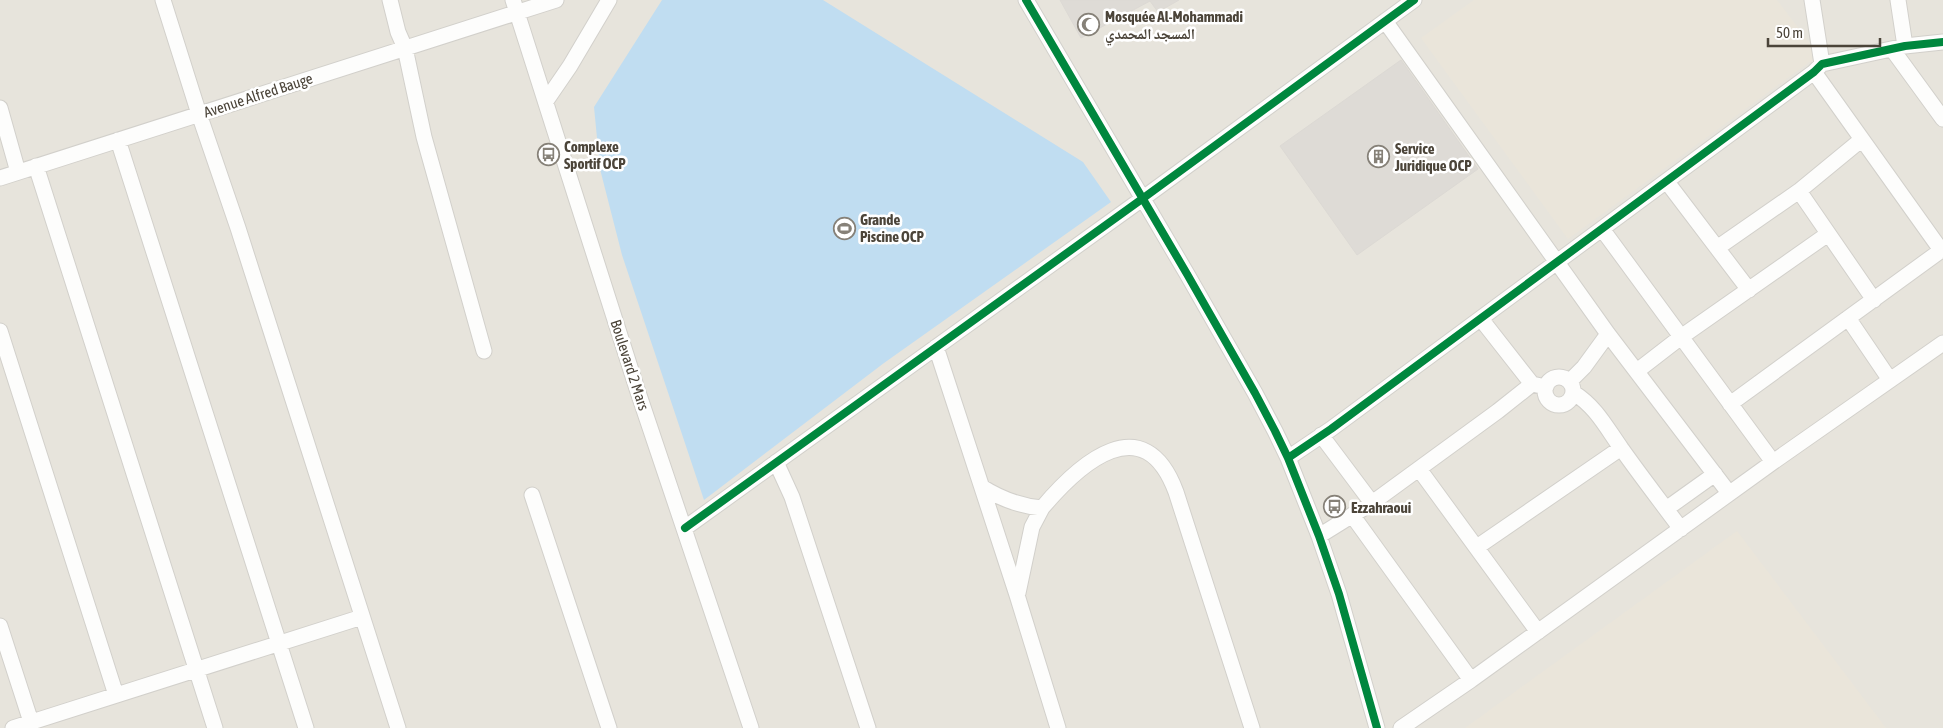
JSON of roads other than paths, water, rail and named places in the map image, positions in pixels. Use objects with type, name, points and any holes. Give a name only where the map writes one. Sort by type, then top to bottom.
[{"type":"street","points":[[164,0],[198,114],[238,228],[398,728]]},
{"type":"street","points":[[390,0],[398,32],[405,48],[424,137],[484,351]]},
{"type":"street","name":"Avenue Alfred Bauge","points":[[0,178],[405,48],[515,6],[556,0]]},
{"type":"street","points":[[546,101],[570,66],[609,0]]},
{"type":"street","points":[[1026,0],[1255,393],[1288,458],[1319,536],[1339,594],[1377,728]]},
{"type":"street","points":[[685,528],[1142,199],[1414,0]]},
{"type":"street","points":[[1730,404],[1942,250],[1861,140],[1818,68],[1812,0]]},
{"type":"street","points":[[1898,0],[1898,47],[1943,119]]},
{"type":"street","name":"Boulevard 2 Mars","points":[[515,6],[637,389],[751,728]]},
{"type":"street","points":[[1385,21],[1608,334],[1729,493]]},
{"type":"street","points":[[1288,458],[1481,319],[1818,68],[1898,47],[1943,42]]},
{"type":"street","points":[[0,108],[18,172]]},
{"type":"street","points":[[118,140],[306,728]]},
{"type":"street","points":[[1717,248],[1799,191],[1861,140]]},
{"type":"street","points":[[36,166],[216,728]]},
{"type":"street","points":[[1667,182],[1749,290]]},
{"type":"street","points":[[1799,191],[1874,300]]},
{"type":"street","points":[[1602,228],[1773,462]]},
{"type":"street","points":[[1637,372],[1681,337],[1828,234]]},
{"type":"street","points":[[1848,318],[1890,380]]},
{"type":"street","points":[[1481,319],[1539,386],[1547,398],[1555,405],[1562,406],[1569,402],[1572,387],[1608,334]]},
{"type":"street","points":[[0,331],[116,695]]},
{"type":"street","points":[[1402,728],[1943,342]]},
{"type":"street","points":[[936,347],[1017,595],[1058,728]]},
{"type":"street","points":[[1319,536],[1372,503],[1498,411],[1556,377],[1561,377],[1596,411],[1680,529]]},
{"type":"street","points":[[1321,436],[1372,503]]},
{"type":"street","points":[[1017,595],[1032,527],[1042,508],[1056,491],[1091,461],[1109,451],[1120,448],[1142,450],[1156,457],[1169,475],[1176,492],[1252,728]]},
{"type":"street","points":[[1477,547],[1621,448]]},
{"type":"street","points":[[776,462],[792,497],[868,728]]},
{"type":"street","points":[[1419,469],[1538,632]]},
{"type":"street","points":[[1666,509],[1715,474]]},
{"type":"street","points":[[982,487],[1009,502],[1042,508]]},
{"type":"street","points":[[532,495],[609,728]]},
{"type":"street","points":[[1352,515],[1471,680]]},
{"type":"street","points":[[13,728],[32,725],[116,695],[362,617]]},
{"type":"street","points":[[0,626],[32,725]]},
{"type":"water","name":"Grande Piscine OCP","points":[[662,0],[823,0],[1083,162],[1111,202],[884,363],[704,500],[622,255],[600,169],[594,107]]},
{"type":"place","name":"Mosquée Al-Mohammadi المسجد المحمدي","points":[[1089,25]]},
{"type":"place","name":"Complexe Sportif OCP","points":[[548,155]]},
{"type":"place","name":"Service Juridique OCP","points":[[1379,157]]},
{"type":"place","name":"Grande Piscine OCP","points":[[844,228]]},
{"type":"place","name":"Ezzahraoui","points":[[1335,507]]}]
